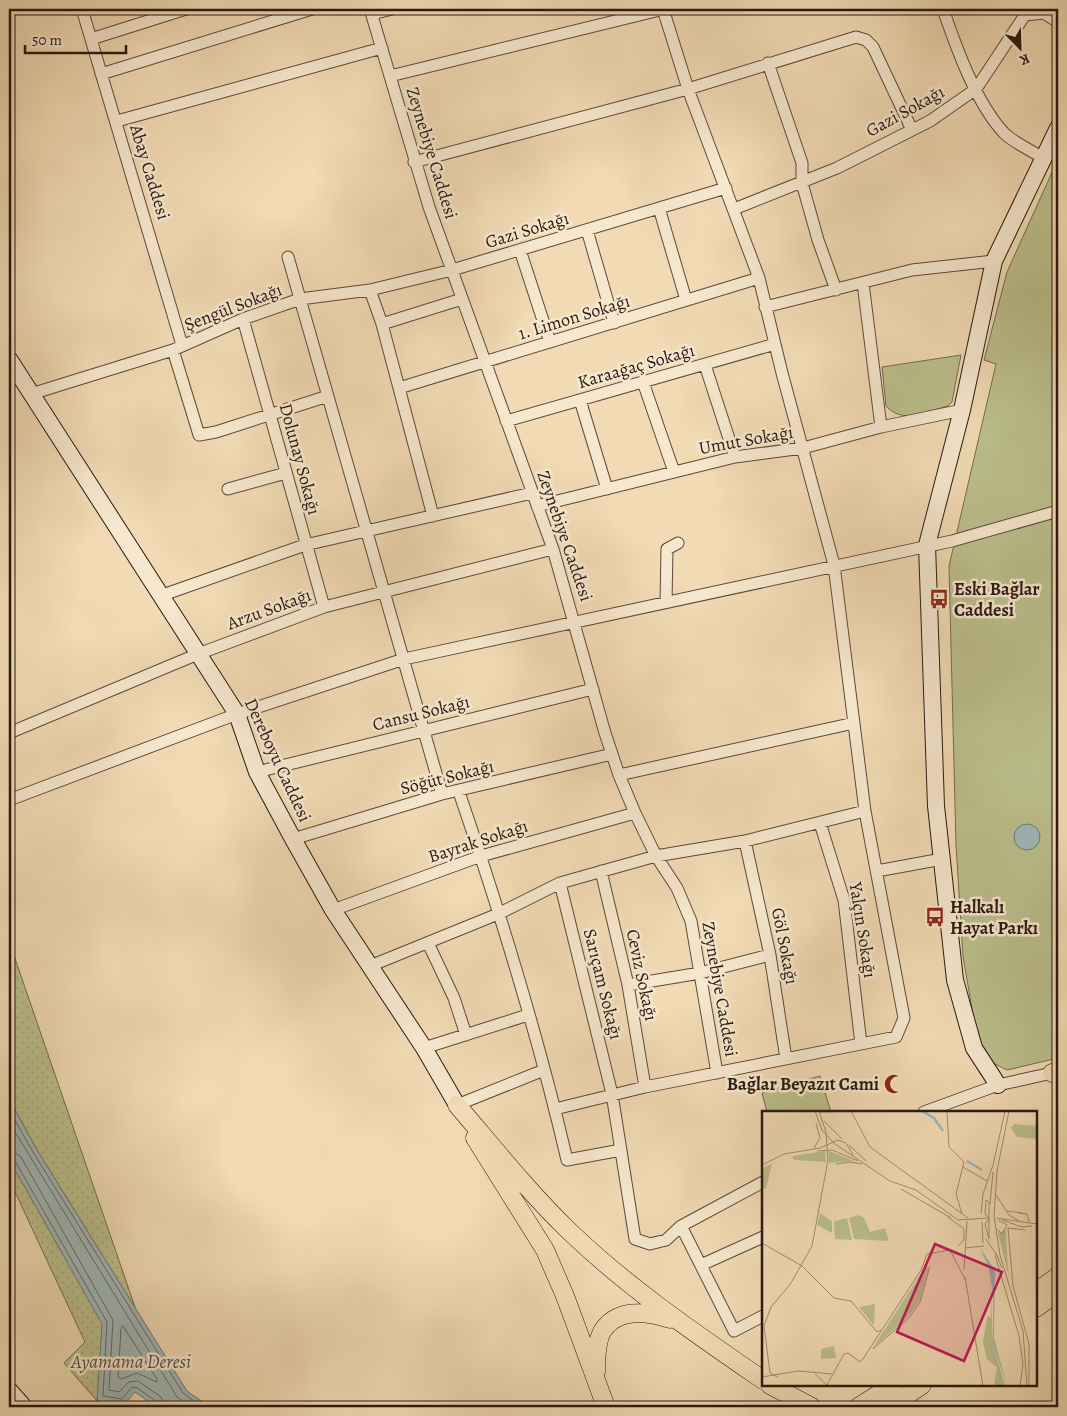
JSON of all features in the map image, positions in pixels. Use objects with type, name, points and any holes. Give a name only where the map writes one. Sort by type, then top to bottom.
[{"type":"main road","points":[[998,1085],[974,1048],[955,980],[936,806],[927,545],[962,410],[994,261],[1058,128]]},
{"type":"main road","name":"Dereboyu Caddesi","points":[[9,359],[237,714],[257,772],[333,910],[424,1048],[457,1105]]},
{"type":"main road","points":[[457,1105],[524,1184],[567,1230],[607,1266],[678,1321],[762,1379]]},
{"type":"main road","points":[[457,1105],[482,1151],[546,1250],[606,1407]]},
{"type":"main road","points":[[1037,1291],[1058,1276]]},
{"type":"main road","points":[[1037,1307],[1058,1292]]},
{"type":"main road","points":[[595,1379],[597,1347],[603,1330],[614,1321],[631,1312],[652,1313],[678,1321]]},
{"type":"main road","points":[[770,1386],[784,1407]]},
{"type":"main road","points":[[771,1386],[812,1407]]},
{"type":"main road","points":[[858,1407],[891,1386]]},
{"type":"main road","points":[[889,1407],[920,1386]]},
{"type":"main road","points":[[9,1390],[24,1407]]},
{"type":"street","name":"Abay Caddesi","points":[[82,9],[117,121],[178,347],[198,435],[216,432],[270,414]]},
{"type":"street","points":[[90,39],[186,9]]},
{"type":"street","points":[[101,74],[312,9]]},
{"type":"street","points":[[371,12],[392,9]]},
{"type":"street","points":[[390,76],[664,9],[688,89],[759,278],[765,307],[834,566],[864,811],[904,1018],[896,1037],[645,1087],[555,1109]]},
{"type":"street","points":[[942,9],[957,50],[976,89],[1005,134],[1043,158]]},
{"type":"street","name":"Zeynebiye Caddesi","points":[[371,12],[414,162],[553,549],[619,775],[656,856],[677,888],[691,921],[717,1073]]},
{"type":"street","name":"Gazi Sokağı","points":[[734,210],[802,183],[912,130],[976,89],[1025,15],[1044,13],[1058,22]]},
{"type":"street","points":[[414,162],[688,89],[850,38],[862,38],[873,46],[912,130]]},
{"type":"street","points":[[117,121],[382,48]]},
{"type":"street","points":[[768,63],[802,163],[802,183],[818,240],[836,290]]},
{"type":"street","name":"Gazi Sokağı","points":[[452,270],[726,188]]},
{"type":"street","points":[[659,208],[686,300]]},
{"type":"street","points":[[587,230],[614,323]]},
{"type":"street","points":[[520,250],[550,342]]},
{"type":"street","points":[[288,257],[442,794]]},
{"type":"street","points":[[765,307],[912,270],[994,261]]},
{"type":"street","name":"Şengül Sokağı","points":[[31,394],[178,347],[243,319],[300,299],[370,290],[452,270]]},
{"type":"street","name":"1. Limon Sokağı","points":[[399,388],[759,278]]},
{"type":"street","points":[[863,283],[882,427]]},
{"type":"street","points":[[370,290],[382,324],[433,516]]},
{"type":"street","points":[[382,324],[462,299]]},
{"type":"street","name":"Dolunay Sokağı","points":[[243,319],[324,608]]},
{"type":"street","name":"Karaağaç Sokağı","points":[[506,421],[775,344]]},
{"type":"street","points":[[706,365],[735,457]]},
{"type":"street","points":[[643,382],[674,472]]},
{"type":"street","points":[[270,414],[328,396]]},
{"type":"street","points":[[580,400],[607,489]]},
{"type":"street","name":"Umut Sokağı","points":[[537,506],[735,457],[803,448],[882,427],[962,410]]},
{"type":"street","points":[[228,489],[286,473]]},
{"type":"street","points":[[160,596],[305,545],[366,533],[532,493]]},
{"type":"street","points":[[9,800],[237,714],[404,659],[927,545],[952,542],[1058,511]]},
{"type":"street","points":[[666,602],[667,549],[678,543]]},
{"type":"street","name":"Arzu Sokağı","points":[[9,733],[198,654],[324,608],[553,549]]},
{"type":"street","name":"Cansu Sokağı","points":[[257,772],[593,689]]},
{"type":"street","points":[[619,775],[854,723]]},
{"type":"street","name":"Söğüt Sokağı","points":[[293,838],[442,794],[459,792],[612,754]]},
{"type":"street","points":[[459,792],[481,856],[528,1015],[555,1109],[567,1160],[621,1150]]},
{"type":"street","points":[[370,966],[498,914],[560,883],[656,856],[745,842],[864,811]]},
{"type":"street","name":"Bayrak Sokağı","points":[[333,910],[481,856],[635,813]]},
{"type":"street","name":"Yalçın Sokağı","points":[[820,823],[844,900],[862,1044]]},
{"type":"street","name":"Göl Sokağı","points":[[745,842],[770,955],[786,1059]]},
{"type":"street","points":[[877,871],[942,859]]},
{"type":"street","name":"Ceviz Sokağı","points":[[601,871],[628,985],[645,1087]]},
{"type":"street","name":"Sarıçam Sokağı","points":[[560,883],[612,1094],[635,1239],[650,1244],[666,1240],[681,1226]]},
{"type":"street","points":[[428,942],[454,998],[466,1035]]},
{"type":"street","points":[[628,985],[700,973],[770,955]]},
{"type":"street","points":[[424,1048],[528,1015]]},
{"type":"street","points":[[457,1105],[544,1070]]},
{"type":"street","points":[[927,1111],[998,1085],[1057,1073]]},
{"type":"street","points":[[762,1183],[681,1226],[734,1331],[762,1317]]},
{"type":"street","points":[[701,1265],[762,1237]]},
{"type":"green space","points":[[1058,159],[1058,1058],[1007,1070],[991,1062],[978,1044],[963,956],[956,845],[949,566],[996,364],[984,360],[1007,272]]},
{"type":"green space","points":[[961,355],[952,402],[948,406],[908,416],[893,412],[886,406],[882,367]]},
{"type":"green space","points":[[9,941],[136,1310],[37,1150],[9,1099]]},
{"type":"green space","points":[[820,1076],[831,1111],[767,1111],[762,1093]]},
{"type":"green space","points":[[9,1159],[103,1324],[97,1401],[64,1363],[85,1342],[16,1194],[9,1183]]},
{"type":"water","points":[[1027,824],[1036,828],[1040,837],[1036,846],[1027,850],[1018,846],[1014,837],[1018,828]]},
{"type":"water","name":"Ayamama Deresi","points":[[9,1099],[37,1150],[187,1391],[210,1407],[156,1407],[135,1392],[124,1405],[97,1401],[102,1324],[9,1159]]},
{"type":"place","name":"Eski Bağlar Caddesi","points":[[939,599]]},
{"type":"place","name":"Halkalı Hayat Parkı","points":[[935,917]]},
{"type":"place","name":"Bağlar Beyazıt Cami","points":[[894,1084]]}]
